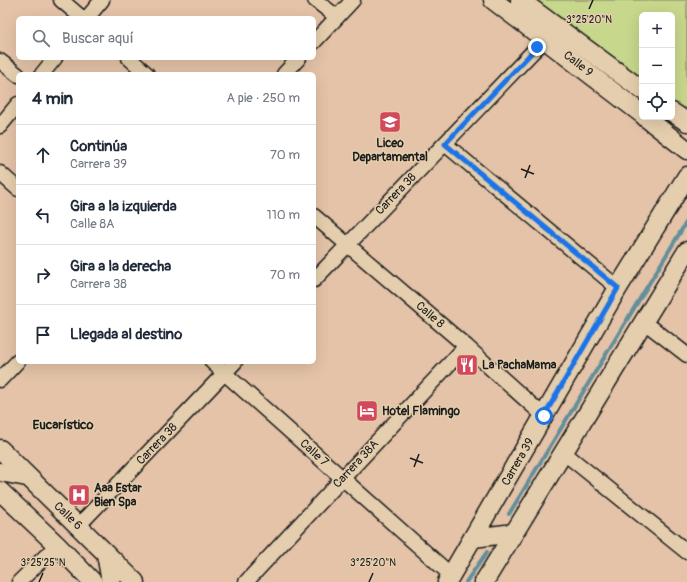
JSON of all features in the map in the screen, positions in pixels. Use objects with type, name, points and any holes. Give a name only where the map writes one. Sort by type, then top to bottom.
[{"type":"main road","name":"Calle 9","points":[[494,0],[639,112]]},
{"type":"main road","name":"Calle 9","points":[[520,0],[639,88]]},
{"type":"main road","points":[[675,106],[687,108]]},
{"type":"main road","points":[[675,114],[687,122]]},
{"type":"main road","points":[[649,120],[687,150]]},
{"type":"main road","name":"Carrera 39","points":[[449,578],[618,288],[687,176]]},
{"type":"main road","points":[[484,582],[687,251]]},
{"type":"main road","name":"Calle 6","points":[[0,450],[135,582]]},
{"type":"main road","points":[[0,472],[27,477]]},
{"type":"main road","points":[[0,490],[93,582]]},
{"type":"main road","points":[[473,538],[514,533]]},
{"type":"main road","points":[[106,554],[111,582]]},
{"type":"street","points":[[61,0],[80,16]]},
{"type":"street","points":[[89,16],[102,0]]},
{"type":"street","points":[[315,0],[337,17]]},
{"type":"street","points":[[316,40],[353,0]]},
{"type":"street","name":"Carrera 38","points":[[316,278],[545,39]]},
{"type":"street","points":[[44,72],[53,60]]},
{"type":"street","points":[[131,60],[145,72]]},
{"type":"street","points":[[286,72],[297,60]]},
{"type":"street","points":[[0,61],[16,73]]},
{"type":"street","points":[[0,126],[16,106]]},
{"type":"street","points":[[445,144],[618,288]]},
{"type":"street","points":[[0,173],[16,187]]},
{"type":"street","name":"Calle 8","points":[[316,218],[466,346],[544,416]]},
{"type":"street","points":[[643,321],[687,355]]},
{"type":"street","name":"Carrera 38A","points":[[246,582],[466,346]]},
{"type":"street","points":[[0,380],[16,363]]},
{"type":"street","name":"Calle 7","points":[[214,364],[343,478],[449,578]]},
{"type":"street","name":"Carrera 38","points":[[78,526],[233,364]]},
{"type":"street","points":[[563,452],[687,552]]},
{"type":"street","points":[[19,582],[57,545]]},
{"type":"green space","points":[[520,0],[687,0],[687,108],[675,106],[675,12],[639,12],[639,88]]},
{"type":"waterway","points":[[509,514],[687,221]]},
{"type":"waterway","points":[[466,582],[487,552]]},
{"type":"place","name":"Liceo Departamental","points":[[390,122]]},
{"type":"place","name":"La PachaMama","points":[[467,365]]},
{"type":"place","name":"Hotel Flamingo","points":[[367,411]]},
{"type":"place","name":"Aaa Estar Bien Spa","points":[[79,495]]},
{"type":"district","name":"Eucarístico","points":[[63,425]]},
{"type":"route","points":[[537,47],[445,144],[618,288],[544,416]]}]
